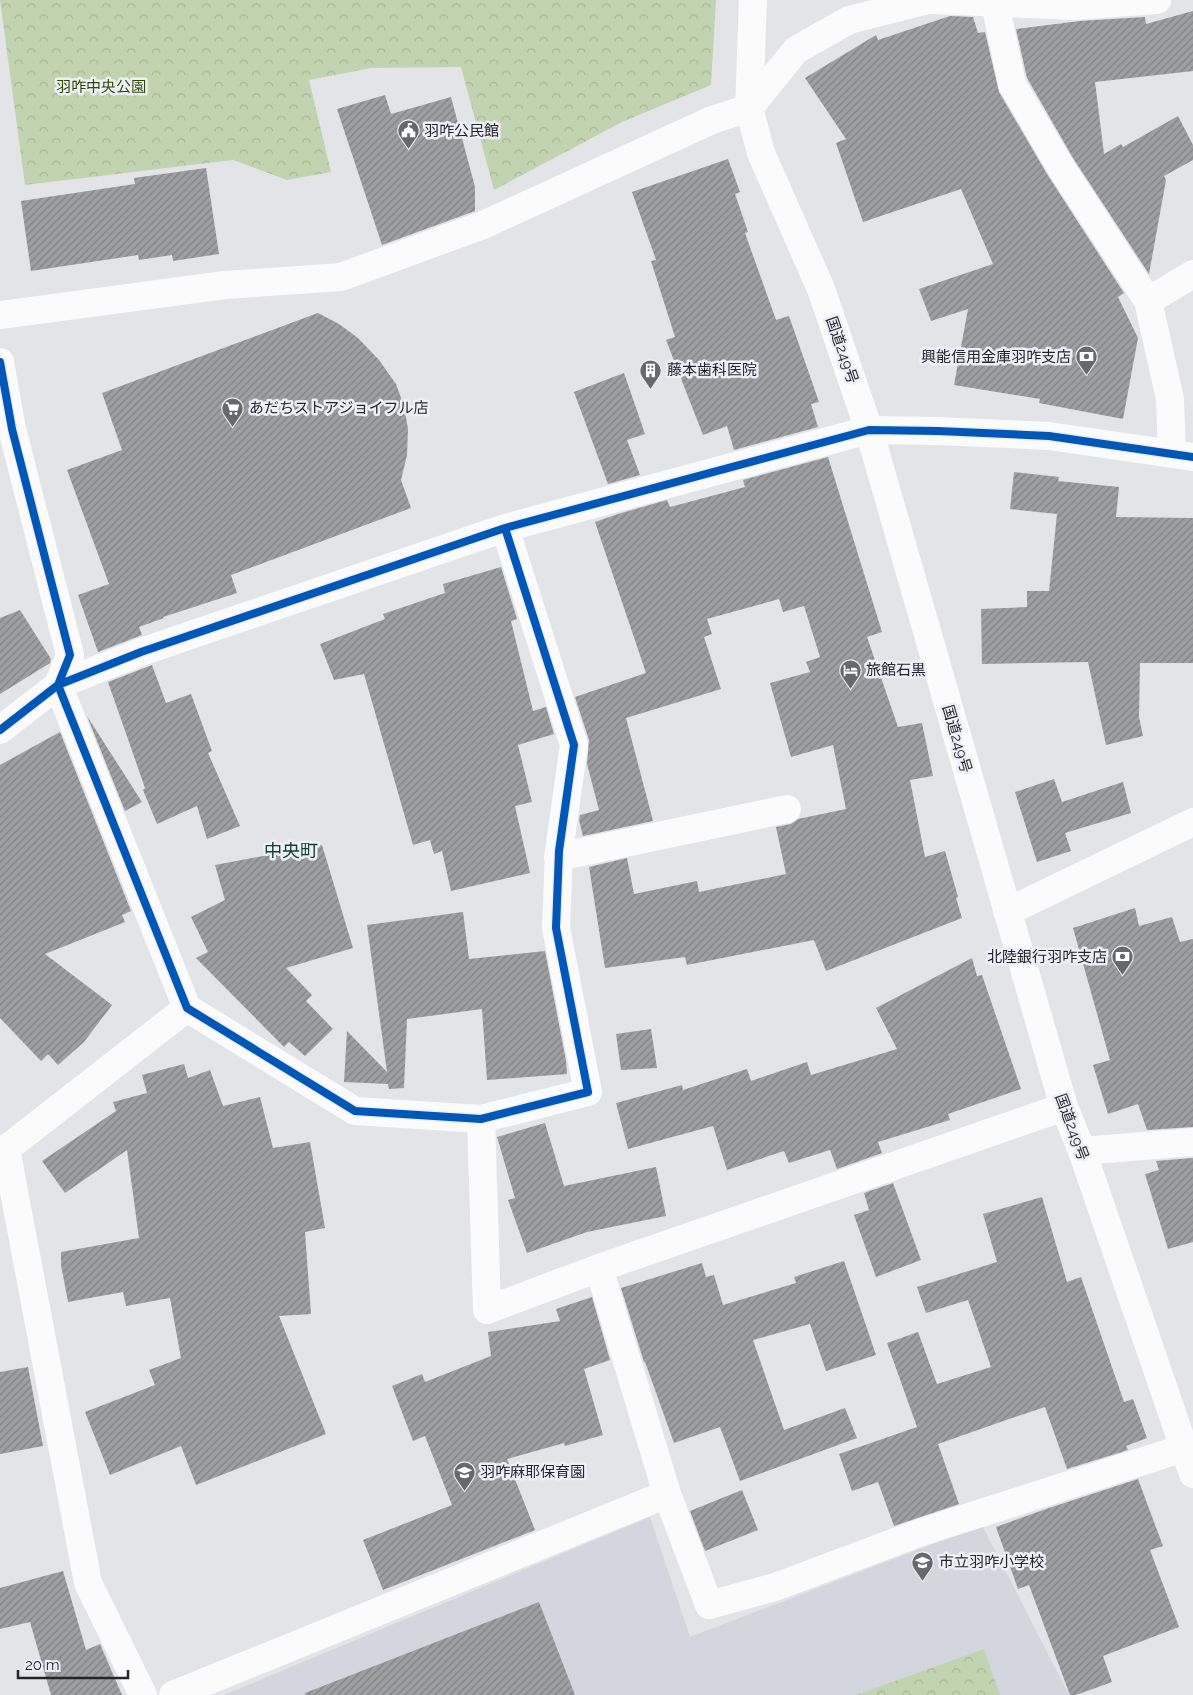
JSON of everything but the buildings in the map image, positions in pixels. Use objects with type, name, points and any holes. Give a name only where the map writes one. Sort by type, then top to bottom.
[{"type":"main road","name":"国道249号","points":[[754,0],[749,108],[761,153],[821,289],[869,430],[1064,1107],[1082,1151],[1193,1474]]},
{"type":"main road","points":[[0,315],[224,285],[341,277],[483,225],[712,120],[749,108],[796,50],[849,20],[928,0]]},
{"type":"main road","points":[[932,0],[1074,6],[1157,0]]},
{"type":"main road","points":[[0,730],[58,684],[141,652],[505,528],[869,430],[1050,436],[1183,455],[1148,301],[1060,166],[1012,84],[995,3]]},
{"type":"main road","points":[[1148,301],[1193,274]]},
{"type":"main road","points":[[0,362],[6,433],[70,655],[58,684],[187,1008],[355,1111],[481,1119],[588,1092],[556,928],[558,857],[574,744],[505,528]]},
{"type":"main road","points":[[558,857],[787,810]]},
{"type":"main road","points":[[1007,912],[1193,822]]},
{"type":"main road","points":[[143,1695],[88,1583],[6,1149],[187,1008]]},
{"type":"main road","points":[[481,1119],[487,1310],[599,1268],[1064,1107]]},
{"type":"main road","points":[[1082,1151],[1193,1142]]},
{"type":"main road","points":[[599,1268],[667,1494],[709,1605],[775,1587],[922,1532],[1184,1448]]},
{"type":"main road","points":[[173,1695],[667,1494]]},
{"type":"shaded area","name":"市立羽咋小学校","points":[[650,1517],[690,1637],[982,1525],[1069,1695],[224,1695]]},
{"type":"green space","name":"羽咋中央公園","points":[[0,0],[716,0],[711,85],[622,122],[494,190],[461,67],[371,68],[309,80],[331,172],[287,180],[233,160],[25,185]]},
{"type":"green space","points":[[984,1649],[1000,1695],[856,1695]]},
{"type":"cycle path","points":[[0,362],[12,429],[70,655],[58,685],[187,1008],[355,1111],[481,1119],[588,1092],[556,928],[559,851],[574,745],[505,528]]},
{"type":"cycle path","points":[[0,730],[58,685],[141,652],[505,528],[869,430],[1049,436],[1193,457]]},
{"type":"place","name":"羽咋公民館","points":[[408,150]]},
{"type":"place","name":"興能信用金庫羽咋支店","points":[[1087,376]]},
{"type":"place","name":"藤本歯科医院","points":[[651,389]]},
{"type":"place","name":"あだちストアジョイフル店","points":[[233,427]]},
{"type":"place","name":"旅館石黒","points":[[850,689]]},
{"type":"place","name":"北陸銀行羽咋支店","points":[[1123,976]]},
{"type":"place","name":"羽咋麻耶保育園","points":[[464,1491]]},
{"type":"place","name":"市立羽咋小学校","points":[[923,1581]]},
{"type":"district","name":"中央町","points":[[291,850]]}]
